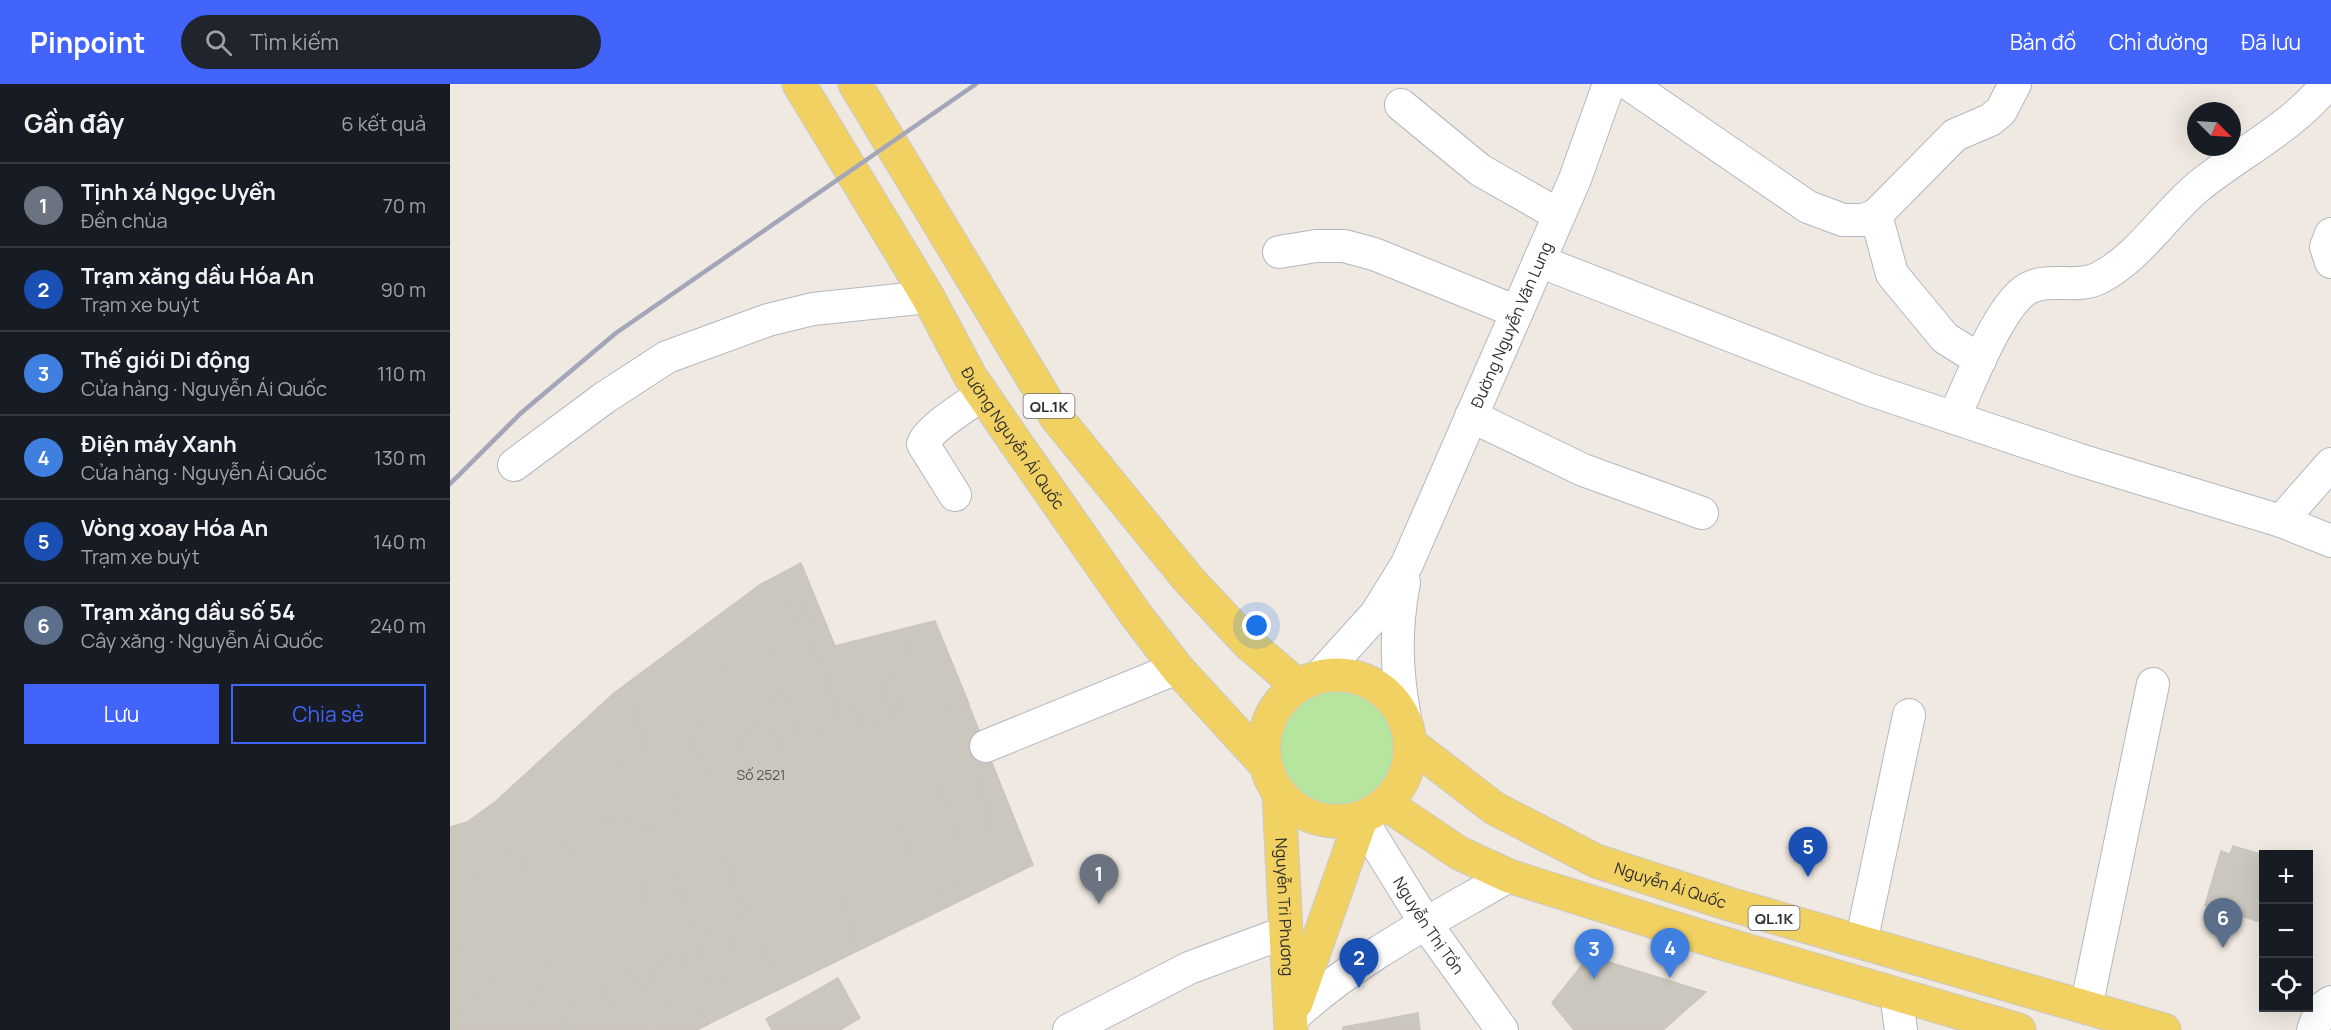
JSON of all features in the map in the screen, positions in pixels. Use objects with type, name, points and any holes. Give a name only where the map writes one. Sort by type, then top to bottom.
[{"type":"main road","name":"Đường Nguyễn Ái Quốc","points":[[799,84],[928,297],[983,394],[1136,615],[1177,668],[1265,764]]},
{"type":"main road","name":"QL.1K","points":[[855,84],[1056,417],[1197,589],[1250,644],[1308,681]]},
{"type":"main road","points":[[1344,674],[1369,681],[1390,696],[1408,731],[1409,767],[1405,777],[1400,787],[1373,812],[1331,822],[1321,820],[1302,814],[1279,795],[1270,781],[1265,764],[1266,728],[1273,711],[1308,681],[1344,674]]},
{"type":"main road","name":"Nguyễn Ái Quốc","points":[[1408,731],[1494,808],[1596,861],[1860,943],[2164,1030]]},
{"type":"main road","name":"Nguyễn Tri Phương","points":[[1279,795],[1291,1025]]},
{"type":"main road","name":"QL.1K","points":[[1373,812],[1509,876],[2004,1028]]},
{"type":"main road","name":"Nguyễn Tri Phương","points":[[1291,1025],[1373,812]]},
{"type":"street","name":"Đường Nguyễn Văn Lung","points":[[1308,681],[1376,614],[1407,564],[1575,179],[1609,84]]},
{"type":"street","points":[[1629,84],[1808,207],[1843,220],[1863,220],[1876,215],[1955,135],[1990,120],[2001,111],[2015,84]]},
{"type":"street","points":[[1954,418],[1980,360],[2009,309],[2025,291],[2043,283],[2080,283],[2096,280],[2116,268],[2199,186],[2239,159],[2307,104],[2326,84]]},
{"type":"street","points":[[1401,105],[1480,170],[1559,215]]},
{"type":"street","points":[[1876,215],[1893,274],[1945,338],[1980,360]]},
{"type":"street","points":[[2331,234],[2326,247],[2331,262]]},
{"type":"street","points":[[1279,252],[1316,246],[1354,249],[1374,254],[1517,312]]},
{"type":"street","points":[[1539,261],[1868,389],[2080,460],[2281,520],[2331,542]]},
{"type":"street","points":[[514,465],[604,398],[667,357],[768,320],[813,309],[928,297]]},
{"type":"street","points":[[955,495],[923,444],[925,439],[938,428],[983,394]]},
{"type":"street","points":[[1471,416],[1583,470],[1702,513]]},
{"type":"street","points":[[2281,520],[2331,464]]},
{"type":"street","name":"Đường Nguyễn Văn Lung","points":[[1407,564],[1397,623],[1398,678],[1408,731]]},
{"type":"street","points":[[986,746],[1177,668]]},
{"type":"street","points":[[2086,1008],[2153,684]]},
{"type":"street","points":[[1860,943],[1909,715]]},
{"type":"street","name":"Nguyễn Thị Tồn","points":[[1373,812],[1426,924],[1502,1030]]},
{"type":"street","points":[[1291,1025],[1323,989],[1358,964],[1509,876]]},
{"type":"street","points":[[1069,1030],[1189,968],[1286,932]]},
{"type":"street","points":[[1896,994],[1901,1030]]},
{"type":"street","points":[[2313,1030],[2320,1009],[2331,1002]]},
{"type":"green space","points":[[1337,692],[1359,696],[1377,709],[1390,727],[1394,749],[1390,771],[1377,789],[1359,802],[1337,806],[1315,802],[1297,789],[1284,771],[1280,749],[1284,727],[1297,709],[1315,696]]},
{"type":"building","points":[[801,563],[835,646],[935,621],[1033,865],[696,1030],[450,1030],[450,827],[467,822],[495,802],[614,693],[761,584]]},
{"type":"building","points":[[800,595],[811,621],[796,627],[784,603]]},
{"type":"building","points":[[935,621],[969,704],[935,716],[929,702],[902,716],[889,666],[912,657],[902,629]]},
{"type":"building","points":[[809,635],[842,722],[801,737],[783,693],[688,731],[707,778],[671,794],[680,817],[635,834],[626,814],[564,838],[571,858],[527,877],[505,815],[649,755],[632,704]]},
{"type":"building","points":[[878,675],[893,720],[862,732],[849,683]]},
{"type":"building","points":[[770,721],[781,752],[748,765],[735,735]]},
{"type":"building","points":[[974,772],[993,824],[959,838],[939,785]]},
{"type":"building","points":[[893,802],[912,859],[948,847],[961,888],[878,917],[845,819]]},
{"type":"building","points":[[467,822],[512,851],[496,876],[482,866],[467,890],[450,879],[450,827]]},
{"type":"building","points":[[2233,846],[2259,854],[2259,921],[2205,905],[2221,851],[2230,854]]},
{"type":"building","points":[[723,854],[747,913],[698,934],[674,874]]},
{"type":"building","points":[[511,873],[571,911],[577,902],[605,919],[574,967],[486,911]]},
{"type":"building","points":[[663,879],[674,888],[672,902],[658,909],[647,903],[643,892],[650,881]]},
{"type":"building","points":[[838,889],[859,950],[780,989],[753,922]]},
{"type":"building","points":[[450,899],[461,906],[450,922]]},
{"type":"building","points":[[479,916],[509,934],[484,974],[454,955]]},
{"type":"building","points":[[729,933],[744,969],[712,983],[696,946]]},
{"type":"building","points":[[518,941],[548,960],[524,1000],[493,981]]},
{"type":"building","points":[[680,953],[695,990],[662,1004],[647,967]]},
{"type":"building","points":[[1589,956],[1706,992],[1663,1030],[1574,1030],[1552,1003]]},
{"type":"building","points":[[557,966],[588,984],[563,1024],[533,1005]]},
{"type":"building","points":[[635,972],[650,1008],[617,1022],[602,985]]},
{"type":"building","points":[[450,976],[476,992],[461,1017],[450,1010]]},
{"type":"building","points":[[838,978],[860,1018],[840,1030],[772,1030],[766,1019]]},
{"type":"building","points":[[697,999],[709,1024],[696,1030],[652,1030],[648,1022]]},
{"type":"building","points":[[1418,1013],[1420,1030],[1343,1030],[1343,1027]]},
{"type":"railway","points":[[450,484],[521,413],[616,333],[976,84]]},
{"type":"place","name":"Vòng xoay Hóa An","points":[[1808,877]]},
{"type":"place","name":"Tịnh xá Ngọc Uyển","points":[[1099,904]]},
{"type":"place","name":"Trạm xăng dầu số 54","points":[[2223,948]]},
{"type":"place","name":"Điện máy Xanh","points":[[1670,978]]},
{"type":"place","name":"Thế giới Di động","points":[[1594,979]]},
{"type":"place","name":"Trạm xăng dầu Hóa An","points":[[1359,988]]}]
